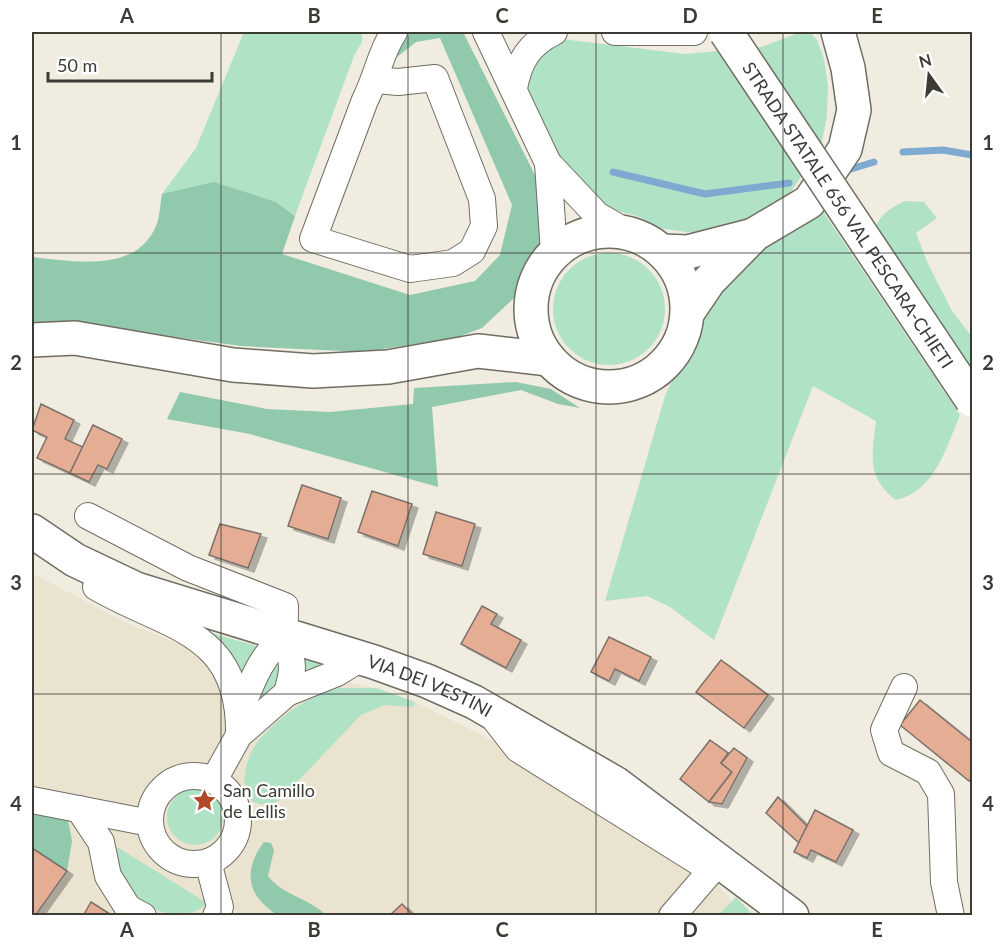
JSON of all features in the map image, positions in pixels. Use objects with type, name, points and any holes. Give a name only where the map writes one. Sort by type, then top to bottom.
[{"type":"main road","name":"STRADA STATALE 656 VAL PESCARA-CHIETI","points":[[726,32],[972,399]]},
{"type":"main road","points":[[688,312],[708,280],[754,234],[809,202],[846,149],[854,110],[848,68],[838,32]]},
{"type":"main road","points":[[602,231],[628,233],[647,239],[662,251],[677,268],[686,289],[688,312],[682,338],[668,361],[647,378],[621,387],[594,386],[569,376],[549,359],[537,341],[532,322],[531,301],[539,275],[554,253],[576,238],[602,231]]},
{"type":"main road","points":[[662,251],[687,252],[754,234]]},
{"type":"main road","points":[[478,351],[515,321],[531,301]]},
{"type":"main road","points":[[32,340],[75,338],[233,365],[313,371],[388,367],[478,351],[549,359]]},
{"type":"main road","name":"VIA DEI VESTINI","points":[[32,531],[75,560],[136,589],[361,658],[427,681],[487,710],[615,783],[792,915]]},
{"type":"street","points":[[376,80],[373,47],[378,32]]},
{"type":"street","points":[[376,80],[398,82],[435,78],[482,199],[484,226],[472,251],[453,263],[410,269],[313,239],[365,100],[376,80],[381,55],[394,32]]},
{"type":"street","points":[[486,32],[548,163],[579,200],[597,215],[628,233]]},
{"type":"street","points":[[514,88],[517,70],[525,54],[537,41],[554,32]]},
{"type":"street","points":[[615,32],[694,32]]},
{"type":"street","points":[[548,163],[554,214],[554,253]]},
{"type":"street","points":[[88,516],[188,568],[285,606],[285,634],[293,657],[287,693]]},
{"type":"street","points":[[75,560],[96,588],[170,621],[203,641],[219,659],[232,681],[239,723]]},
{"type":"street","points":[[214,780],[239,723],[258,666],[267,651],[285,634]]},
{"type":"street","points":[[239,723],[287,693],[337,674],[361,658]]},
{"type":"street","points":[[904,687],[884,730],[891,753],[928,772],[941,794],[944,882],[951,915]]},
{"type":"street","points":[[487,710],[518,749],[705,866],[710,873],[672,915]]},
{"type":"street","points":[[191,776],[214,780],[226,789],[235,802],[238,817],[237,831],[231,844],[221,855],[208,862],[182,862],[169,856],[153,836],[150,823],[154,801],[169,783],[191,776]]},
{"type":"street","points":[[32,800],[150,823]]},
{"type":"street","points":[[79,809],[101,842],[108,876],[128,908],[143,915]]},
{"type":"street","points":[[101,842],[108,832],[150,823]]},
{"type":"street","points":[[208,862],[224,912]]},
{"type":"shaded area","points":[[32,573],[125,622],[186,647],[376,688],[415,702],[605,797],[725,875],[719,886],[731,901],[718,916],[32,915]]},
{"type":"green space","points":[[244,32],[362,32],[362,42],[354,56],[295,216],[276,202],[162,194],[196,148]]},
{"type":"green space","points":[[411,32],[463,32],[539,183],[545,235],[542,257],[529,284],[482,328],[455,338],[363,352],[241,346],[95,326],[32,327],[32,257],[84,262],[119,258],[134,252],[147,241],[156,226],[162,194],[214,182],[276,202],[295,216],[282,254],[410,295],[475,281],[500,255],[512,205],[440,38],[416,42],[388,64]]},
{"type":"green space","points":[[801,32],[810,32],[817,40],[824,59],[828,86],[827,116],[821,147],[790,193],[770,207],[731,227],[707,235],[658,228],[640,217],[603,207],[552,149],[524,80],[526,63],[562,39],[685,54],[761,47]]},
{"type":"green space","points":[[905,201],[924,202],[937,218],[916,233],[928,264],[952,311],[972,337],[972,376],[875,228],[887,212]]},
{"type":"green space","points":[[822,210],[960,415],[937,467],[920,488],[896,500],[886,491],[875,474],[873,444],[876,421],[813,386],[714,640],[670,607],[647,596],[605,601],[665,396],[705,308],[770,242]]},
{"type":"green space","points":[[609,253],[630,257],[648,270],[661,288],[665,309],[661,330],[648,348],[630,361],[609,365],[588,361],[570,348],[557,330],[553,309],[557,288],[570,270],[588,257]]},
{"type":"green space","points":[[516,382],[551,389],[580,408],[558,404],[521,390],[432,407],[438,487],[250,434],[167,419],[180,392],[267,409],[330,412],[413,404],[414,388]]},
{"type":"green space","points":[[204,631],[260,647],[243,692],[230,657],[220,643]]},
{"type":"green space","points":[[279,652],[284,678],[253,712]]},
{"type":"green space","points":[[302,657],[338,667],[300,681]]},
{"type":"green space","points":[[336,688],[376,688],[415,702],[413,707],[385,705],[361,715],[279,801],[264,804],[254,802],[248,795],[245,773],[253,749],[260,739],[295,708]]},
{"type":"green space","points":[[195,789],[206,791],[215,797],[221,806],[223,817],[221,828],[215,837],[206,843],[195,845],[184,843],[175,837],[169,828],[167,817],[169,806],[175,797],[184,791]]},
{"type":"green space","points":[[32,804],[68,820],[72,841],[67,871],[32,848]]},
{"type":"green space","points":[[264,842],[271,843],[274,850],[268,876],[281,888],[312,904],[326,915],[279,916],[260,901],[252,885],[251,868]]},
{"type":"green space","points":[[117,847],[207,903],[190,913],[180,914],[159,911],[140,902],[125,886],[122,879]]},
{"type":"green space","points":[[736,897],[753,915],[718,915]]},
{"type":"building","points":[[41,404],[74,420],[65,439],[83,447],[70,473],[37,458],[47,437],[32,430]]},
{"type":"building","points":[[93,425],[122,439],[107,469],[98,465],[89,482],[70,473]]},
{"type":"building","points":[[302,485],[341,498],[328,539],[288,526]]},
{"type":"building","points":[[372,491],[412,504],[398,546],[358,532]]},
{"type":"building","points":[[436,512],[475,524],[462,566],[423,554]]},
{"type":"building","points":[[220,524],[261,534],[248,568],[209,555]]},
{"type":"building","points":[[482,606],[497,614],[491,624],[521,640],[506,668],[461,644]]},
{"type":"building","points":[[609,637],[651,657],[639,681],[615,669],[609,681],[591,672]]},
{"type":"building","points":[[721,660],[768,695],[744,728],[696,692]]},
{"type":"building","points":[[920,700],[972,742],[972,777],[969,781],[900,725]]},
{"type":"building","points":[[710,740],[728,753],[721,763],[732,772],[709,802],[680,779]]},
{"type":"building","points":[[734,748],[747,758],[722,804],[709,802],[732,772],[721,763]]},
{"type":"building","points":[[778,797],[807,826],[799,843],[766,813]]},
{"type":"building","points":[[815,810],[853,830],[836,862],[811,850],[807,858],[794,852]]},
{"type":"building","points":[[32,848],[67,871],[35,916],[32,916]]},
{"type":"building","points":[[91,902],[113,916],[83,916]]},
{"type":"building","points":[[402,904],[414,916],[389,916]]},
{"type":"waterway","points":[[903,152],[943,150],[972,155]]},
{"type":"waterway","points":[[851,169],[874,162]]},
{"type":"waterway","points":[[613,172],[705,194],[789,183]]},
{"type":"place","name":"San Camillo de Lellis","points":[[205,800]]}]
